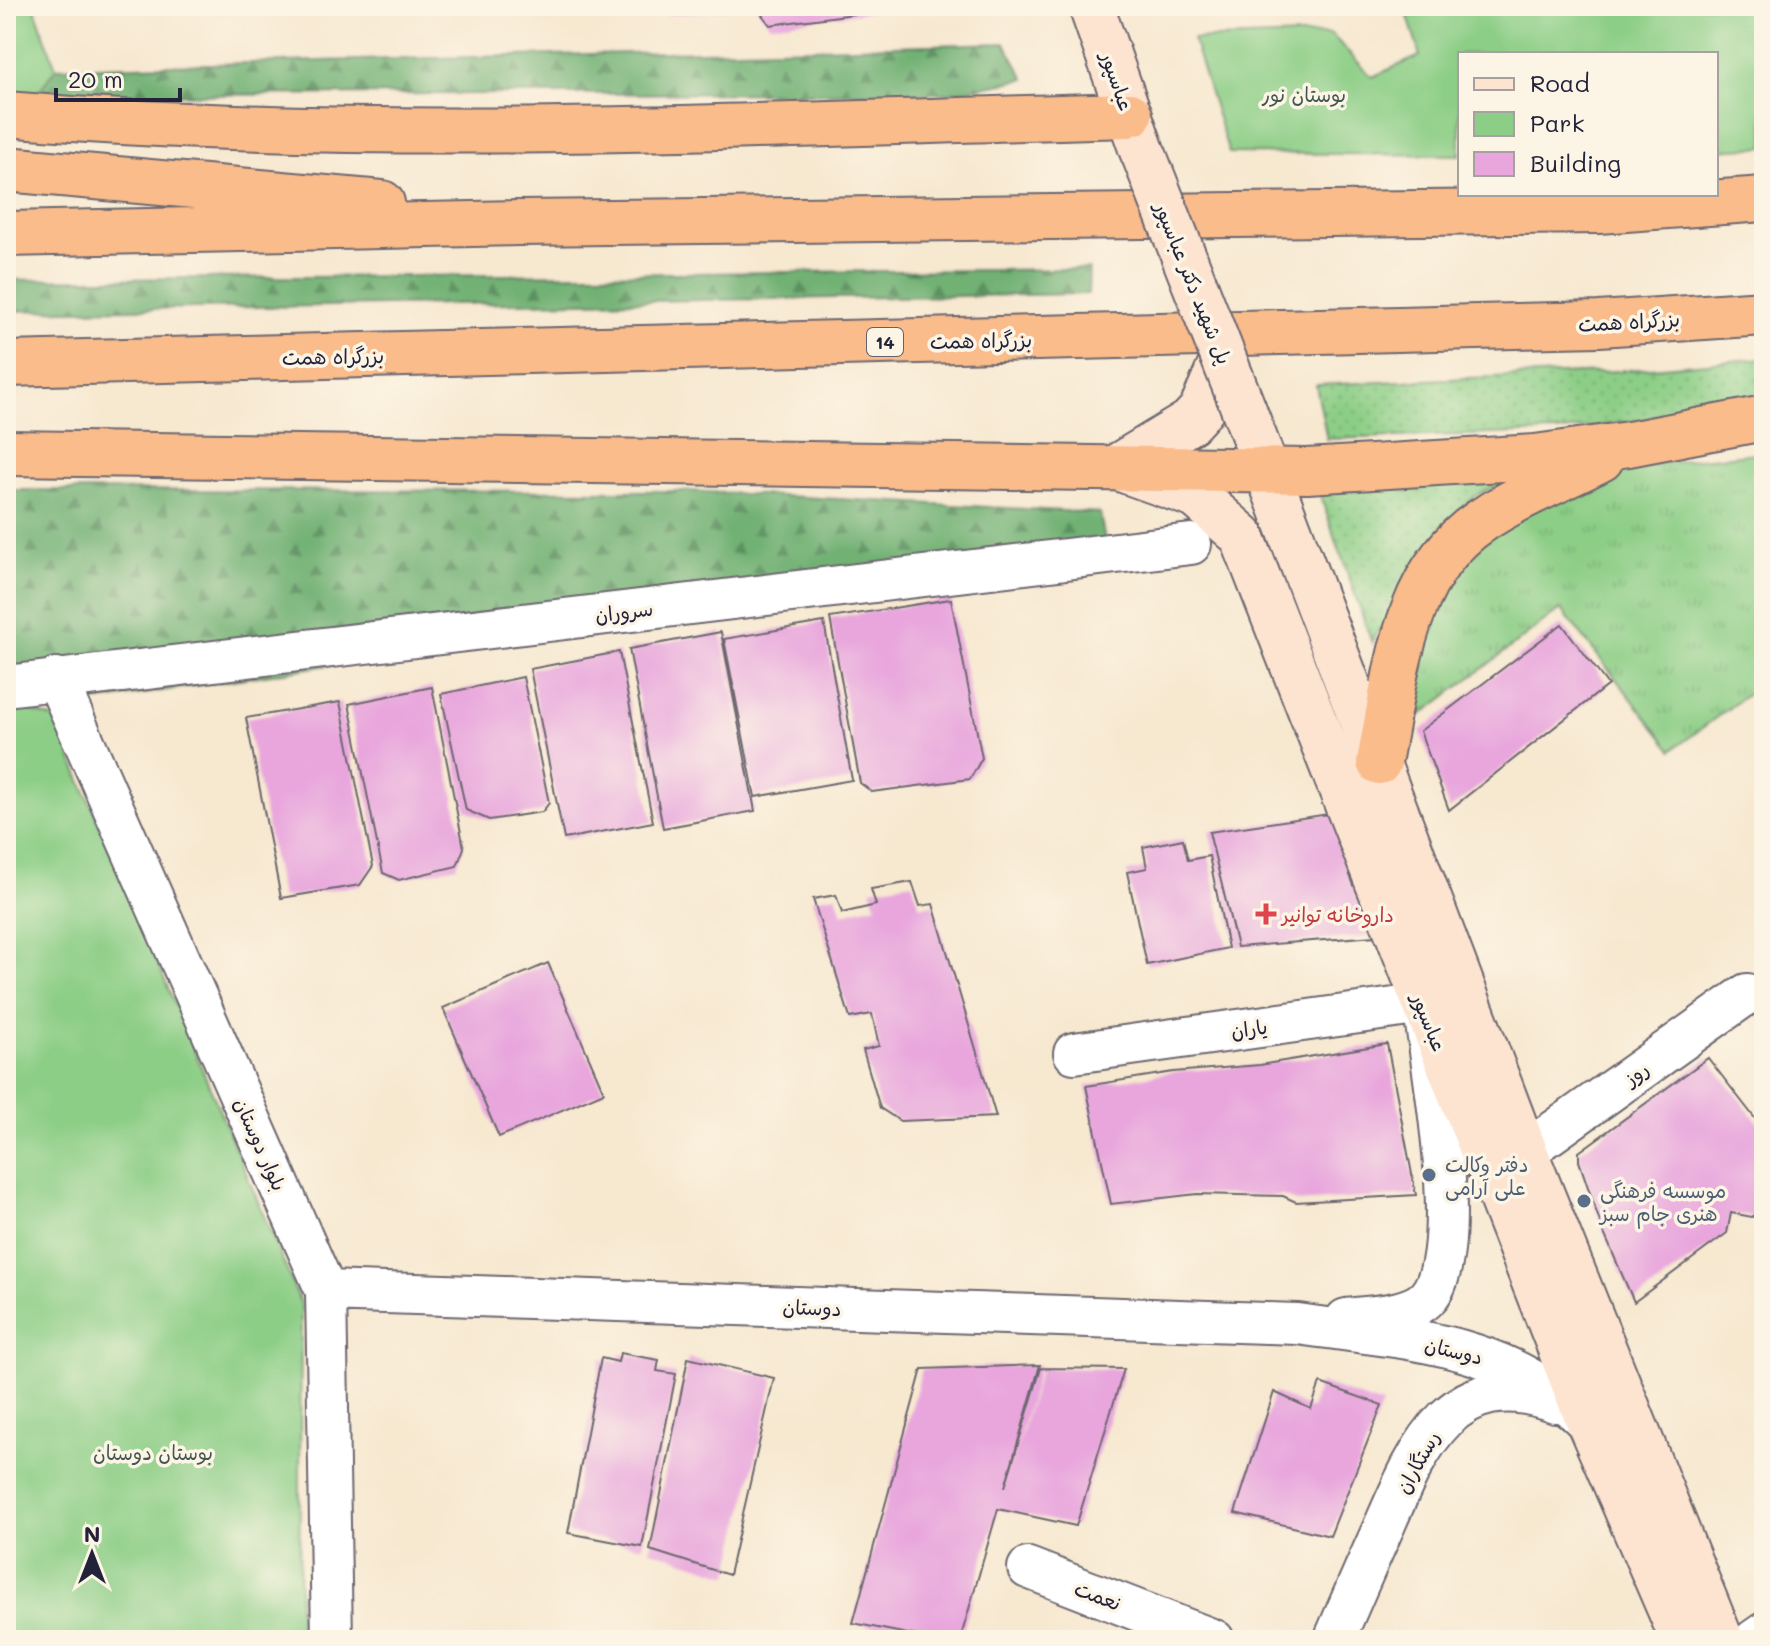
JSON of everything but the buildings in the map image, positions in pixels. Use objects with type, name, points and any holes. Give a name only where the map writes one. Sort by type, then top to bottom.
[{"type":"highway","points":[[6,114],[108,123],[280,130],[1137,135]]},
{"type":"highway","points":[[6,169],[329,197],[519,223]]},
{"type":"highway","points":[[6,234],[519,223],[1598,211],[1764,199]]},
{"type":"highway","name":"بزرگراه همت","points":[[6,364],[1599,324],[1764,313]]},
{"type":"highway","points":[[6,453],[1116,467],[1268,472],[1535,457],[1629,444],[1764,418]]},
{"type":"highway","points":[[1379,762],[1404,633],[1420,592],[1454,543],[1482,520],[1629,444]]},
{"type":"main road","name":"عباسپور","points":[[1091,6],[1137,135]]},
{"type":"main road","name":"پل شهید دکتر عباسپور","points":[[1137,135],[1244,410]]},
{"type":"main road","points":[[1116,467],[1190,422],[1201,410],[1224,357]]},
{"type":"main road","name":"عباسپور","points":[[1244,410],[1525,1152],[1721,1640]]},
{"type":"main road","name":"عباسپور","points":[[1116,467],[1196,496],[1242,536],[1584,1419],[1683,1640]]},
{"type":"main road","points":[[1423,1004],[1463,989]]},
{"type":"street","name":"سروران","points":[[6,686],[1191,544]]},
{"type":"street","name":"بلوار دوستان","points":[[56,678],[326,1291],[332,1640]]},
{"type":"street","name":"روز","points":[[1525,1152],[1747,994]]},
{"type":"street","name":"یاران","points":[[1074,1053],[1423,1004]]},
{"type":"street","name":"دوستان","points":[[1298,1324],[1407,1309],[1427,1299],[1436,1284],[1447,1231],[1444,1172],[1423,1004]]},
{"type":"street","name":"دوستان","points":[[326,1291],[1298,1324],[1470,1352],[1529,1375],[1584,1419]]},
{"type":"street","name":"رستگاران","points":[[1334,1640],[1407,1472],[1427,1437],[1447,1414],[1470,1401],[1500,1394],[1544,1398],[1584,1419]]},
{"type":"street","name":"نعمت","points":[[1028,1568],[1214,1640]]},
{"type":"street","points":[[1754,1640],[1764,1633]]},
{"type":"green space","points":[[6,6],[34,6],[56,68],[36,95],[6,91]]},
{"type":"green space","name":"بوستان نور","points":[[1405,6],[1764,6],[1764,147],[1718,150],[1718,52],[1458,52],[1458,155],[1229,153],[1193,39],[1331,34],[1372,77],[1420,56]]},
{"type":"green space","points":[[1005,43],[1025,79],[949,93],[36,95],[56,68]]},
{"type":"green space","points":[[1089,269],[1088,294],[6,311],[6,280]]},
{"type":"green space","points":[[1764,358],[1764,397],[1671,410],[1647,419],[1557,432],[1327,439],[1316,385],[1605,372]]},
{"type":"green space","points":[[1764,452],[1764,682],[1672,750],[1561,609],[1421,715],[1416,649],[1423,611],[1437,586],[1458,562],[1484,540],[1546,502],[1609,475],[1667,463]]},
{"type":"green space","points":[[1514,477],[1474,497],[1441,526],[1392,636],[1379,629],[1372,643],[1319,492]]},
{"type":"green space","points":[[6,490],[689,491],[1100,513],[1107,553],[380,657],[41,710],[6,685]]},
{"type":"green space","name":"بوستان دوستان","points":[[8,703],[55,719],[301,1304],[299,1640],[6,1640]]},
{"type":"place","name":"داروخانه توانیر","points":[[1266,914]]},
{"type":"place","name":"دفتر وکالت علی آرامی","points":[[1429,1175]]},
{"type":"place","name":"موسسه فرهنگی هنری جام سبز","points":[[1584,1201]]}]
